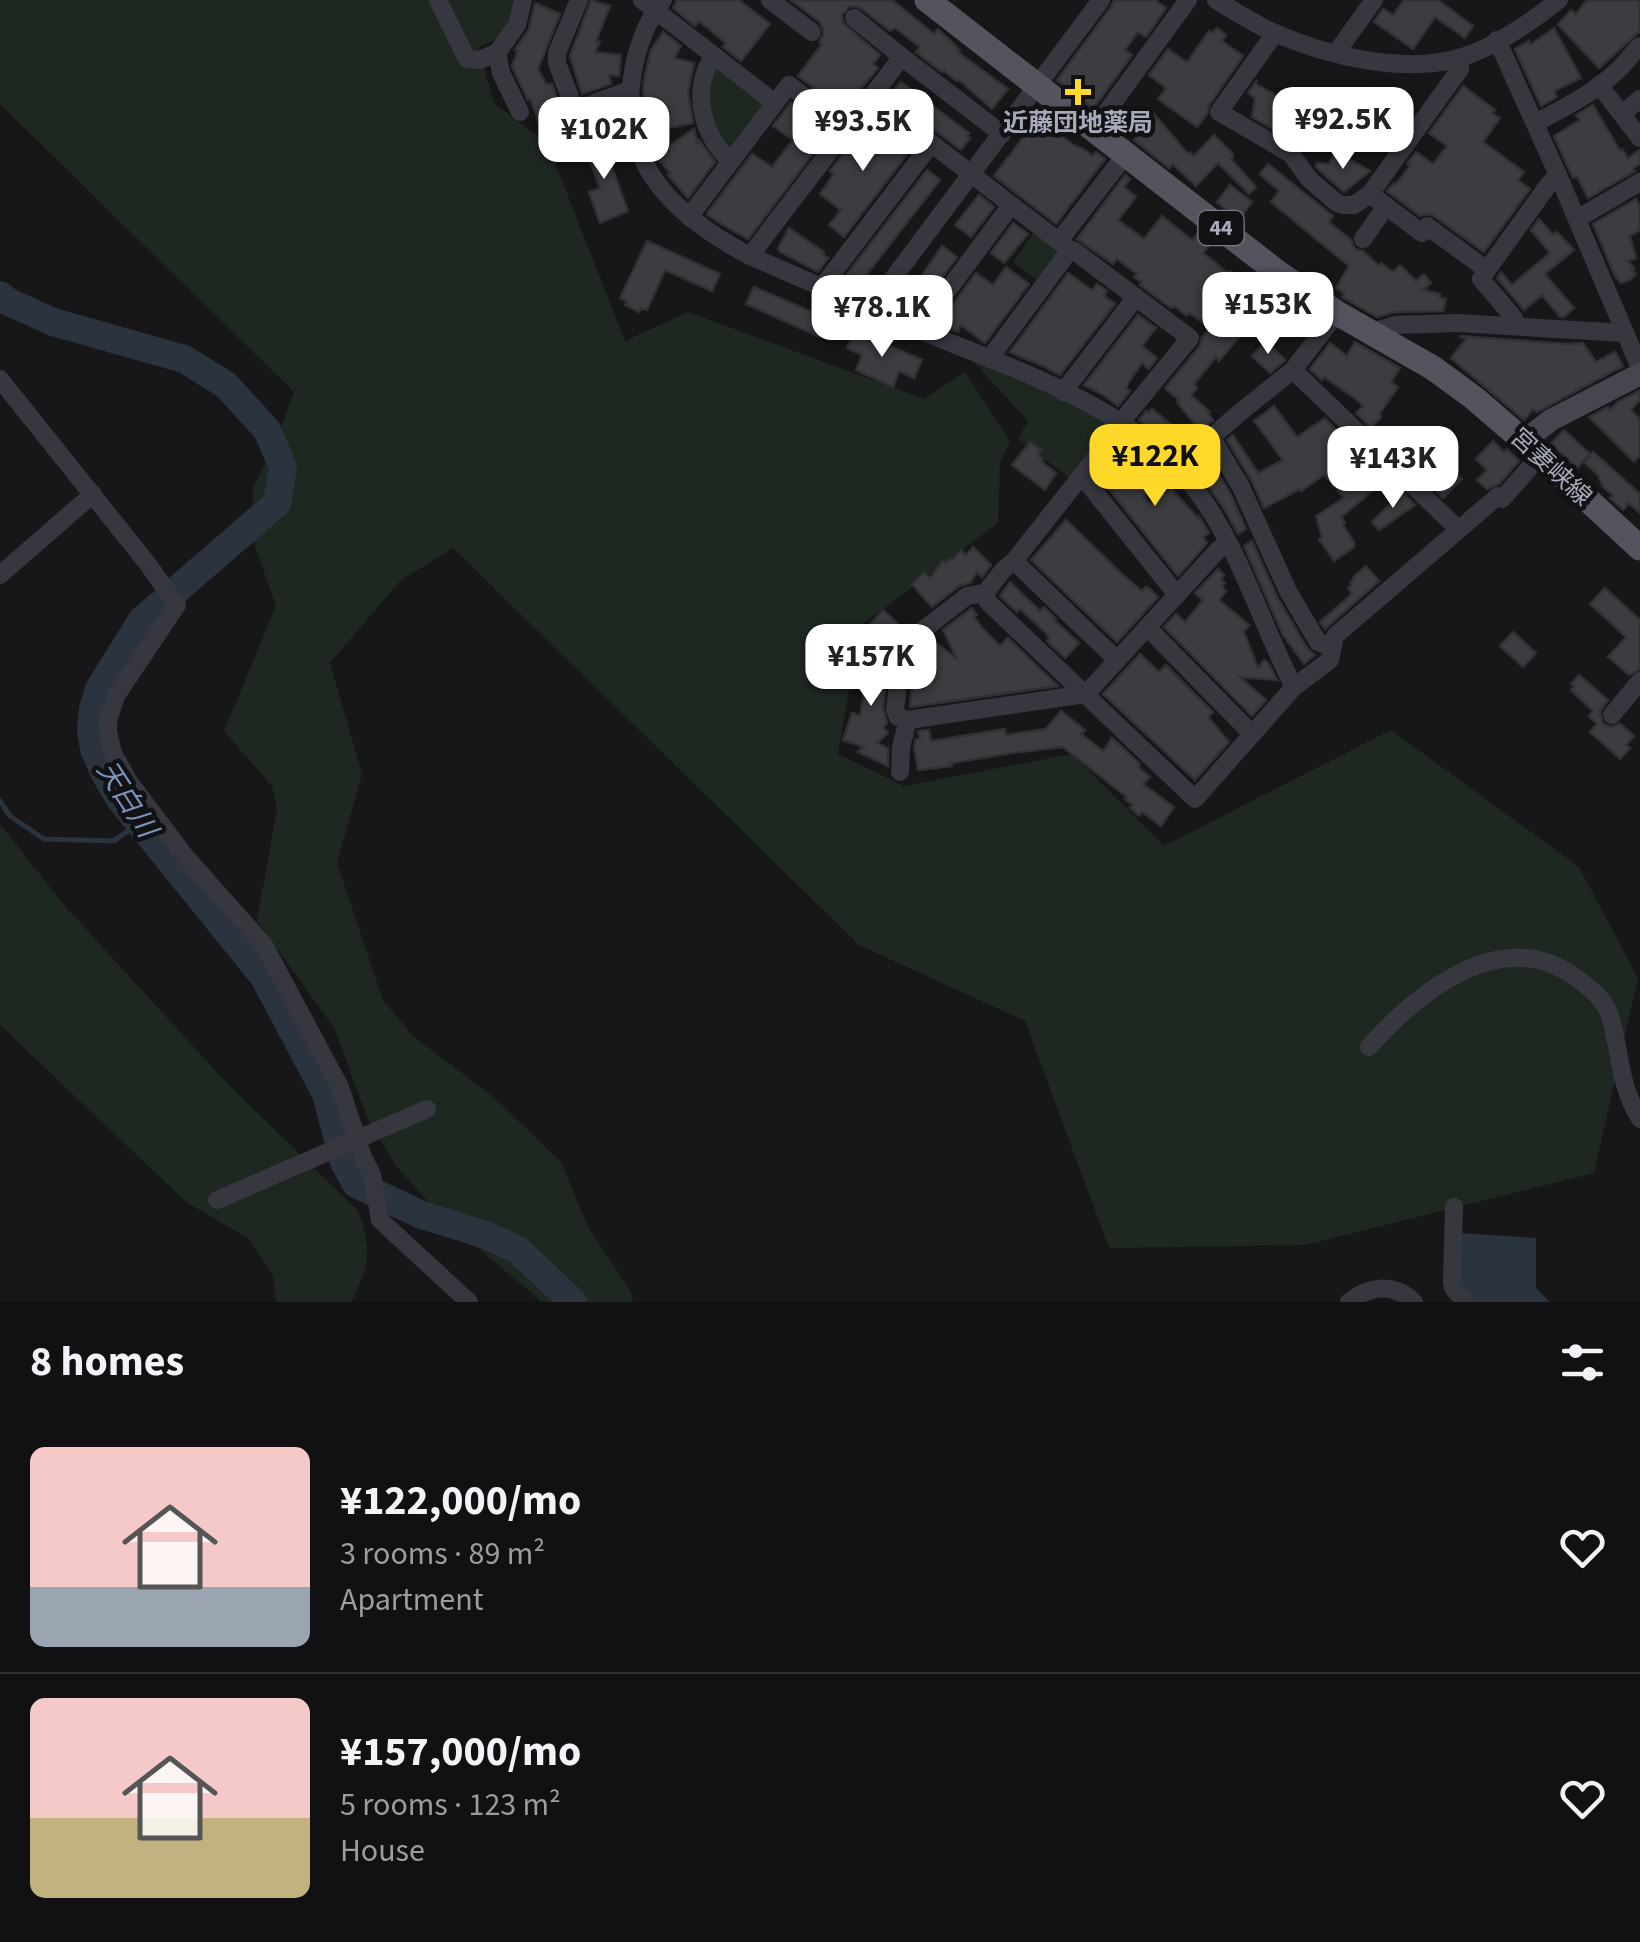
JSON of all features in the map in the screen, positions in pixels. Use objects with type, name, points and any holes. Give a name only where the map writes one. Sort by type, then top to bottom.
[{"type":"main road","name":"宮妻峡線","points":[[927,0],[1277,272],[1337,313],[1433,368],[1474,398],[1640,548]]},
{"type":"main road","points":[[1532,449],[1551,420],[1640,371]]},
{"type":"street","points":[[438,0],[468,59],[474,61],[497,54],[517,25],[524,0]]},
{"type":"street","points":[[579,0],[557,53],[557,63],[575,110],[630,90]]},
{"type":"street","points":[[770,0],[812,32]]},
{"type":"street","points":[[871,308],[1102,0]]},
{"type":"street","points":[[1094,130],[1188,0]]},
{"type":"street","points":[[1216,0],[1274,33],[1336,53],[1393,63],[1460,58],[1542,14],[1552,2]]},
{"type":"street","points":[[1336,53],[1374,0]]},
{"type":"street","points":[[775,104],[653,3],[636,55],[630,116],[644,164],[678,209],[750,256],[1064,392],[1122,423],[1163,454],[1210,509],[1294,687]]},
{"type":"street","points":[[854,18],[1002,134]]},
{"type":"street","points":[[1274,33],[1219,112],[1291,154],[1309,178],[1337,203],[1354,205],[1370,194],[1460,69],[1460,58]]},
{"type":"street","points":[[1497,40],[1640,371]]},
{"type":"street","points":[[1535,123],[1600,85],[1640,46]]},
{"type":"street","points":[[497,54],[520,112]]},
{"type":"street","points":[[714,56],[703,79],[702,106],[716,145],[732,161]]},
{"type":"street","points":[[750,256],[902,57]]},
{"type":"street","points":[[689,216],[789,85],[846,128]]},
{"type":"street","points":[[1600,85],[1640,138]]},
{"type":"street","points":[[871,97],[1190,338],[985,593],[967,596],[910,640],[904,649],[895,709],[898,717],[908,720],[1086,694],[1227,543]]},
{"type":"street","points":[[1622,114],[1640,99]]},
{"type":"street","points":[[822,287],[931,144]]},
{"type":"street","points":[[990,359],[1126,154]]},
{"type":"street","points":[[1514,318],[1480,280],[1558,175]]},
{"type":"street","points":[[1577,219],[1640,182]]},
{"type":"street","points":[[1370,194],[1422,233],[1428,226],[1488,270]]},
{"type":"street","points":[[918,330],[1011,205]]},
{"type":"street","points":[[1363,239],[1386,206]]},
{"type":"street","points":[[1064,392],[1136,297]]},
{"type":"street","points":[[1177,468],[1293,370],[1337,313]]},
{"type":"street","points":[[1372,332],[1395,325],[1458,324],[1624,333]]},
{"type":"street","points":[[1293,370],[1457,528]]},
{"type":"street","points":[[0,379],[177,605],[116,696],[108,721],[113,753],[129,782],[186,856],[264,945],[340,1087],[372,1175],[380,1220],[469,1302]]},
{"type":"street","points":[[1211,437],[1240,487],[1288,592],[1318,642],[1332,647]]},
{"type":"street","points":[[985,593],[988,602],[1196,798],[1294,687],[1330,660],[1335,636],[1457,528],[1498,496],[1502,499],[1532,449]]},
{"type":"street","points":[[1082,476],[1177,595]]},
{"type":"street","points":[[0,575],[93,494]]},
{"type":"street","points":[[1014,561],[1117,660]]},
{"type":"street","points":[[1147,627],[1252,734]]},
{"type":"street","points":[[1612,715],[1640,681]]},
{"type":"street","points":[[900,772],[908,720]]},
{"type":"street","points":[[1370,1047],[1426,992],[1452,976],[1483,962],[1517,958],[1546,962],[1560,966],[1598,994],[1610,1014],[1622,1074],[1640,1119]]},
{"type":"street","points":[[217,1200],[427,1110]]},
{"type":"street","points":[[1454,1207],[1452,1282],[1465,1302]]},
{"type":"street","points":[[1349,1302],[1363,1292],[1385,1288],[1398,1290],[1414,1302]]},
{"type":"shaded area","points":[[0,0],[514,0],[505,36],[478,47],[494,103],[548,145],[625,341],[688,312],[924,399],[965,372],[1010,441],[1000,463],[998,523],[860,626],[838,754],[904,786],[1072,754],[1164,846],[1391,730],[1579,867],[1638,978],[1594,1173],[1305,1245],[1109,1248],[1025,1021],[859,945],[453,548],[400,581],[330,663],[362,774],[337,863],[383,1000],[413,1036],[490,1094],[561,1162],[588,1227],[630,1290],[633,1302],[542,1302],[442,1217],[396,1166],[368,1120],[335,1029],[257,921],[277,809],[272,786],[224,731],[276,606],[252,537],[253,488],[294,392],[0,104]]},
{"type":"shaded area","points":[[717,64],[763,99],[764,106],[731,151],[719,142],[706,93]]},
{"type":"shaded area","points":[[1034,232],[1060,250],[1041,283],[1013,262]]},
{"type":"shaded area","points":[[972,360],[1064,400],[1110,424],[1110,431],[1071,479],[1018,439],[1028,421]]},
{"type":"shaded area","points":[[0,824],[64,905],[224,1080],[358,1211],[367,1257],[351,1302],[276,1302],[273,1275],[249,1239],[186,1202],[0,1025]]},
{"type":"water","points":[[1459,1233],[1536,1238],[1536,1288],[1550,1302],[1470,1302],[1457,1289]]},
{"type":"building","points":[[591,0],[610,6],[595,52],[621,55],[619,76],[609,75],[611,84],[582,94],[570,56]]},
{"type":"building","points":[[677,0],[739,0],[770,24],[741,61],[699,21],[695,26],[673,8]]},
{"type":"building","points":[[791,0],[892,0],[934,34],[938,29],[958,52],[1008,89],[992,109],[959,80],[916,52],[920,47],[895,28],[890,31],[861,8],[850,6],[842,15],[843,23],[880,55],[873,64],[878,68],[843,110],[798,76],[822,44],[819,42],[824,33],[820,22]]},
{"type":"building","points":[[1114,0],[1155,0],[1166,8],[1146,37],[1138,32],[1125,50],[1132,55],[1093,109],[1057,80]]},
{"type":"building","points":[[1404,0],[1438,0],[1473,26],[1465,38],[1435,17],[1413,49],[1374,22],[1383,9],[1393,15]]},
{"type":"building","points":[[1587,0],[1640,0],[1640,31],[1599,68],[1558,25],[1571,10],[1576,14]]},
{"type":"building","points":[[535,3],[560,14],[538,69],[546,84],[552,84],[560,107],[555,109],[559,119],[540,126],[512,66],[518,51],[515,50],[529,29]]},
{"type":"building","points":[[1217,28],[1226,35],[1222,41],[1243,56],[1197,127],[1158,99],[1166,88],[1149,75],[1168,49],[1188,61],[1209,31]]},
{"type":"building","points":[[1554,28],[1581,78],[1554,91],[1557,97],[1541,106],[1515,49],[1529,41],[1530,45]]},
{"type":"building","points":[[663,32],[681,46],[674,58],[694,63],[688,92],[693,123],[649,132],[643,103],[644,80],[651,50]]},
{"type":"building","points":[[1257,80],[1256,84],[1291,104],[1284,116],[1292,127],[1282,134],[1252,117],[1255,98],[1248,93]]},
{"type":"building","points":[[901,82],[969,133],[970,138],[961,150],[889,95]]},
{"type":"building","points":[[1463,86],[1500,118],[1483,142],[1524,172],[1518,180],[1530,189],[1484,252],[1434,216],[1420,216],[1387,191],[1410,166],[1407,164],[1416,152],[1433,164],[1447,146],[1429,133]]},
{"type":"building","points":[[1370,88],[1385,98],[1377,109],[1386,120],[1372,131],[1362,118],[1346,115],[1349,98],[1362,100]]},
{"type":"building","points":[[791,102],[818,123],[812,132],[824,139],[748,239],[708,212],[752,154],[772,167],[793,140],[773,126]]},
{"type":"building","points":[[1593,105],[1620,151],[1628,158],[1640,150],[1640,164],[1633,168],[1635,171],[1588,198],[1577,176],[1573,178],[1554,136],[1580,120],[1576,115]]},
{"type":"building","points":[[1148,107],[1188,154],[1194,156],[1214,135],[1256,187],[1249,194],[1218,163],[1196,186],[1173,164],[1169,168],[1134,140],[1139,134],[1132,129]]},
{"type":"building","points":[[1041,113],[1051,121],[1048,125],[1073,145],[1105,159],[1056,224],[994,176]]},
{"type":"building","points":[[879,120],[905,139],[899,146],[908,153],[844,237],[829,225],[841,210],[820,194],[834,174],[830,171],[855,138],[861,142]]},
{"type":"building","points":[[694,129],[697,142],[715,162],[688,198],[659,160],[663,158],[660,152]]},
{"type":"building","points":[[600,135],[628,211],[600,223],[589,192],[600,188],[583,141]]},
{"type":"building","points":[[1336,152],[1370,171],[1344,192],[1316,167],[1317,163],[1329,164]]},
{"type":"building","points":[[1268,164],[1333,216],[1329,222],[1351,240],[1355,249],[1379,266],[1381,263],[1393,272],[1400,265],[1416,281],[1424,274],[1431,283],[1423,290],[1446,299],[1443,311],[1395,312],[1377,317],[1342,297],[1344,293],[1336,288],[1349,266],[1271,202],[1279,191],[1260,174]]},
{"type":"building","points":[[927,170],[940,180],[860,283],[869,289],[867,293],[841,282]]},
{"type":"building","points":[[1125,175],[1130,179],[1124,187],[1136,197],[1118,220],[1144,239],[1162,216],[1192,240],[1199,232],[1212,242],[1203,253],[1228,273],[1236,273],[1249,283],[1255,275],[1273,289],[1267,296],[1292,316],[1275,338],[1253,320],[1194,384],[1197,388],[1191,395],[1210,412],[1213,420],[1200,431],[1179,400],[1165,388],[1210,328],[1190,313],[1171,308],[1140,285],[1142,282],[1134,277],[1137,274],[1117,259],[1113,264],[1077,239]]},
{"type":"building","points":[[1230,185],[1252,202],[1239,220],[1217,202]]},
{"type":"building","points":[[979,195],[994,207],[971,237],[955,225]]},
{"type":"building","points":[[1636,199],[1640,230],[1630,236],[1636,258],[1628,261],[1636,274],[1621,283],[1593,224]]},
{"type":"building","points":[[1539,219],[1574,250],[1545,274],[1574,308],[1564,317],[1542,295],[1524,310],[1497,278],[1501,272],[1512,285],[1550,253],[1531,230]]},
{"type":"building","points":[[1013,223],[1028,234],[1004,263],[991,253]]},
{"type":"building","points":[[789,228],[828,258],[818,272],[779,251]]},
{"type":"building","points":[[647,241],[720,274],[712,291],[665,270],[647,310],[641,308],[639,312],[625,305],[627,301],[620,298]]},
{"type":"building","points":[[942,246],[957,257],[916,312],[901,298]]},
{"type":"building","points":[[1006,267],[1029,284],[985,343],[961,325],[958,332],[938,324],[976,273],[993,285]]},
{"type":"building","points":[[1068,273],[1092,290],[1097,284],[1115,304],[1060,375],[1010,352]]},
{"type":"building","points":[[754,287],[826,318],[818,336],[746,304]]},
{"type":"building","points":[[1138,315],[1156,328],[1142,346],[1157,358],[1149,369],[1142,363],[1128,383],[1126,388],[1130,391],[1118,406],[1084,385]]},
{"type":"building","points":[[855,331],[922,360],[914,378],[899,371],[893,387],[856,370],[862,355],[847,348]]},
{"type":"building","points":[[1459,336],[1583,343],[1596,362],[1615,352],[1623,366],[1537,412],[1533,409],[1524,420],[1451,358],[1466,339]]},
{"type":"building","points":[[1266,341],[1285,360],[1270,373],[1252,356]]},
{"type":"building","points":[[1355,342],[1400,368],[1391,382],[1398,387],[1371,428],[1356,413],[1363,406],[1356,399],[1310,369],[1330,343],[1347,356]]},
{"type":"building","points":[[1639,391],[1640,400],[1631,410],[1640,419],[1640,455],[1634,462],[1589,417],[1608,407],[1610,410]]},
{"type":"building","points":[[1274,406],[1297,437],[1325,418],[1362,460],[1356,464],[1376,488],[1341,517],[1354,547],[1334,561],[1319,539],[1322,537],[1316,516],[1344,498],[1324,475],[1264,508],[1227,440],[1233,435],[1258,473],[1283,460],[1254,421]]},
{"type":"building","points":[[1152,409],[1190,440],[1177,451],[1139,420]]},
{"type":"building","points":[[1564,430],[1590,454],[1577,468],[1551,444]]},
{"type":"building","points":[[1493,441],[1519,461],[1499,484],[1487,489],[1477,480],[1487,470],[1476,459]]},
{"type":"building","points":[[1030,442],[1042,450],[1038,455],[1042,462],[1056,473],[1045,490],[1012,465]]},
{"type":"building","points":[[1129,443],[1161,479],[1144,497],[1150,504],[1171,489],[1199,516],[1209,533],[1203,537],[1207,543],[1178,576],[1098,475]]},
{"type":"building","points":[[1593,452],[1640,494],[1640,513],[1629,503],[1623,510],[1610,498],[1613,495],[1584,462]]},
{"type":"building","points":[[1429,454],[1434,459],[1437,455],[1462,479],[1443,498],[1417,472],[1417,466]]},
{"type":"building","points":[[1210,460],[1246,529],[1238,534],[1196,471]]},
{"type":"building","points":[[1402,492],[1415,505],[1379,530],[1372,522]]},
{"type":"building","points":[[1066,520],[1142,591],[1149,588],[1158,597],[1117,642],[1031,560]]},
{"type":"building","points":[[1252,541],[1277,597],[1315,655],[1304,664],[1283,635],[1244,546]]},
{"type":"building","points":[[973,547],[991,565],[982,577],[977,572],[970,583],[959,586],[932,607],[912,584],[924,572],[930,578],[943,560],[952,560],[961,550],[966,555]]},
{"type":"building","points":[[1366,566],[1379,581],[1325,629],[1320,622],[1352,594],[1348,588],[1353,577]]},
{"type":"building","points":[[1218,569],[1224,575],[1222,587],[1226,591],[1219,600],[1249,625],[1244,632],[1258,668],[1264,660],[1277,680],[1240,677],[1266,700],[1252,716],[1164,627],[1176,614],[1185,622],[1203,600],[1195,593]]},
{"type":"building","points":[[1010,582],[1040,611],[1044,607],[1079,643],[1065,658],[1047,641],[1047,634],[1000,596]]},
{"type":"building","points":[[1605,588],[1640,620],[1640,669],[1629,675],[1608,657],[1626,637],[1590,604]]},
{"type":"building","points":[[972,608],[982,628],[1000,646],[1008,638],[1058,686],[910,707],[914,660],[921,658],[920,648],[931,639],[957,659],[943,630]]},
{"type":"building","points":[[883,610],[900,626],[885,643],[868,627]]},
{"type":"building","points":[[1513,632],[1536,653],[1523,667],[1500,646]]},
{"type":"building","points":[[856,654],[889,656],[883,707],[887,723],[883,727],[888,733],[877,743],[888,748],[888,766],[858,752],[864,747],[843,740],[852,713],[860,716],[868,673],[859,671],[860,665],[855,665]]},
{"type":"building","points":[[1140,654],[1159,672],[1166,665],[1213,712],[1208,717],[1229,742],[1195,780],[1103,694]]},
{"type":"building","points":[[1579,675],[1608,700],[1600,712],[1603,724],[1620,724],[1634,736],[1620,759],[1590,732],[1597,724],[1589,716],[1593,711],[1571,690]]},
{"type":"building","points":[[1061,711],[1103,751],[1112,738],[1140,764],[1138,767],[1150,777],[1143,784],[1174,807],[1161,826],[1142,812],[1139,816],[1130,808],[1133,805],[1127,797],[1063,747],[918,770],[914,747],[920,738],[918,731],[929,730],[931,741],[1005,729],[1006,735],[1046,729]]},
{"type":"waterway","name":"天白川","points":[[0,295],[53,322],[184,359],[226,385],[267,430],[283,467],[277,503],[142,620],[99,689],[91,730],[94,749],[119,798],[264,977],[326,1094],[344,1162],[356,1184],[422,1215],[486,1235],[518,1250],[573,1302]]},
{"type":"waterway","points":[[0,801],[10,816],[44,839],[114,841],[139,823]]},
{"type":"place","name":"近藤団地薬局","points":[[1078,92]]}]
